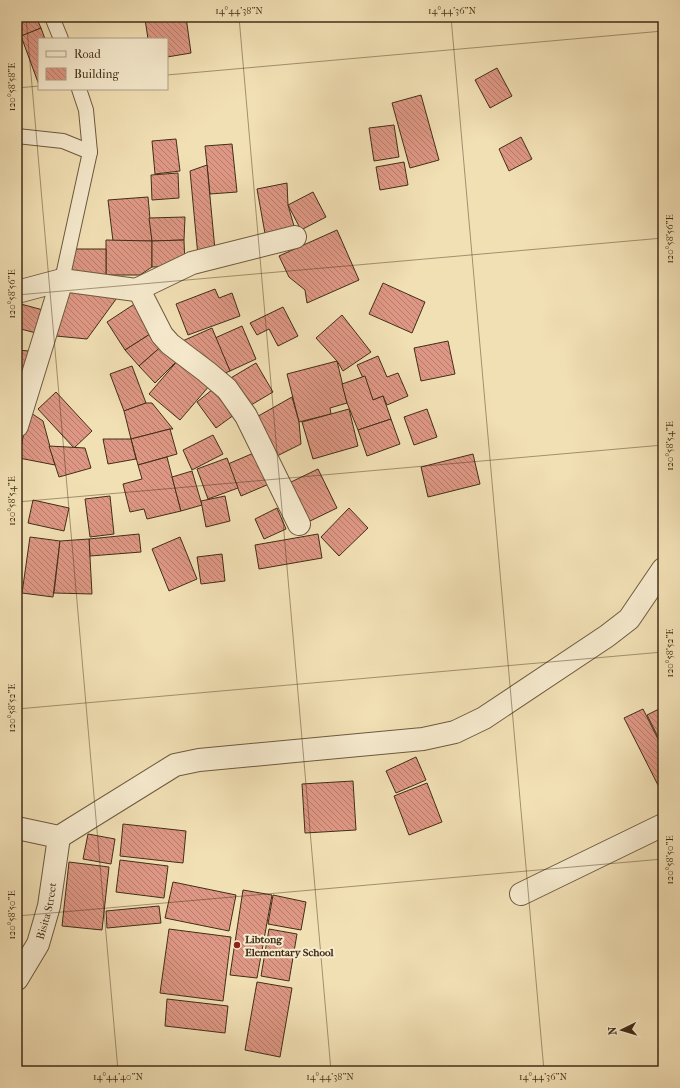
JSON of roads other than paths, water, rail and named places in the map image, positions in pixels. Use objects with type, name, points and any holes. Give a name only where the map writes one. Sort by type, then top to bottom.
[{"type":"street","points":[[17,292],[62,280],[139,290],[192,263],[295,237]]},
{"type":"street","points":[[17,426],[62,280]]},
{"type":"street","points":[[139,290],[166,340],[227,389],[246,416],[299,524]]},
{"type":"street","points":[[17,828],[59,837],[175,765],[199,760],[423,739],[455,732],[484,718],[607,636],[629,619],[663,569]]},
{"type":"street","points":[[521,894],[663,825]]},
{"type":"street","name":"Bisita Street","points":[[17,979],[38,944],[49,906],[59,837]]},
{"type":"lane","points":[[52,17],[60,38]]},
{"type":"lane","points":[[62,280],[90,152],[86,110],[79,90]]},
{"type":"lane","points":[[17,136],[63,141],[90,152]]},
{"type":"place","name":"Libtong Elementary School","points":[[237,945]]}]
